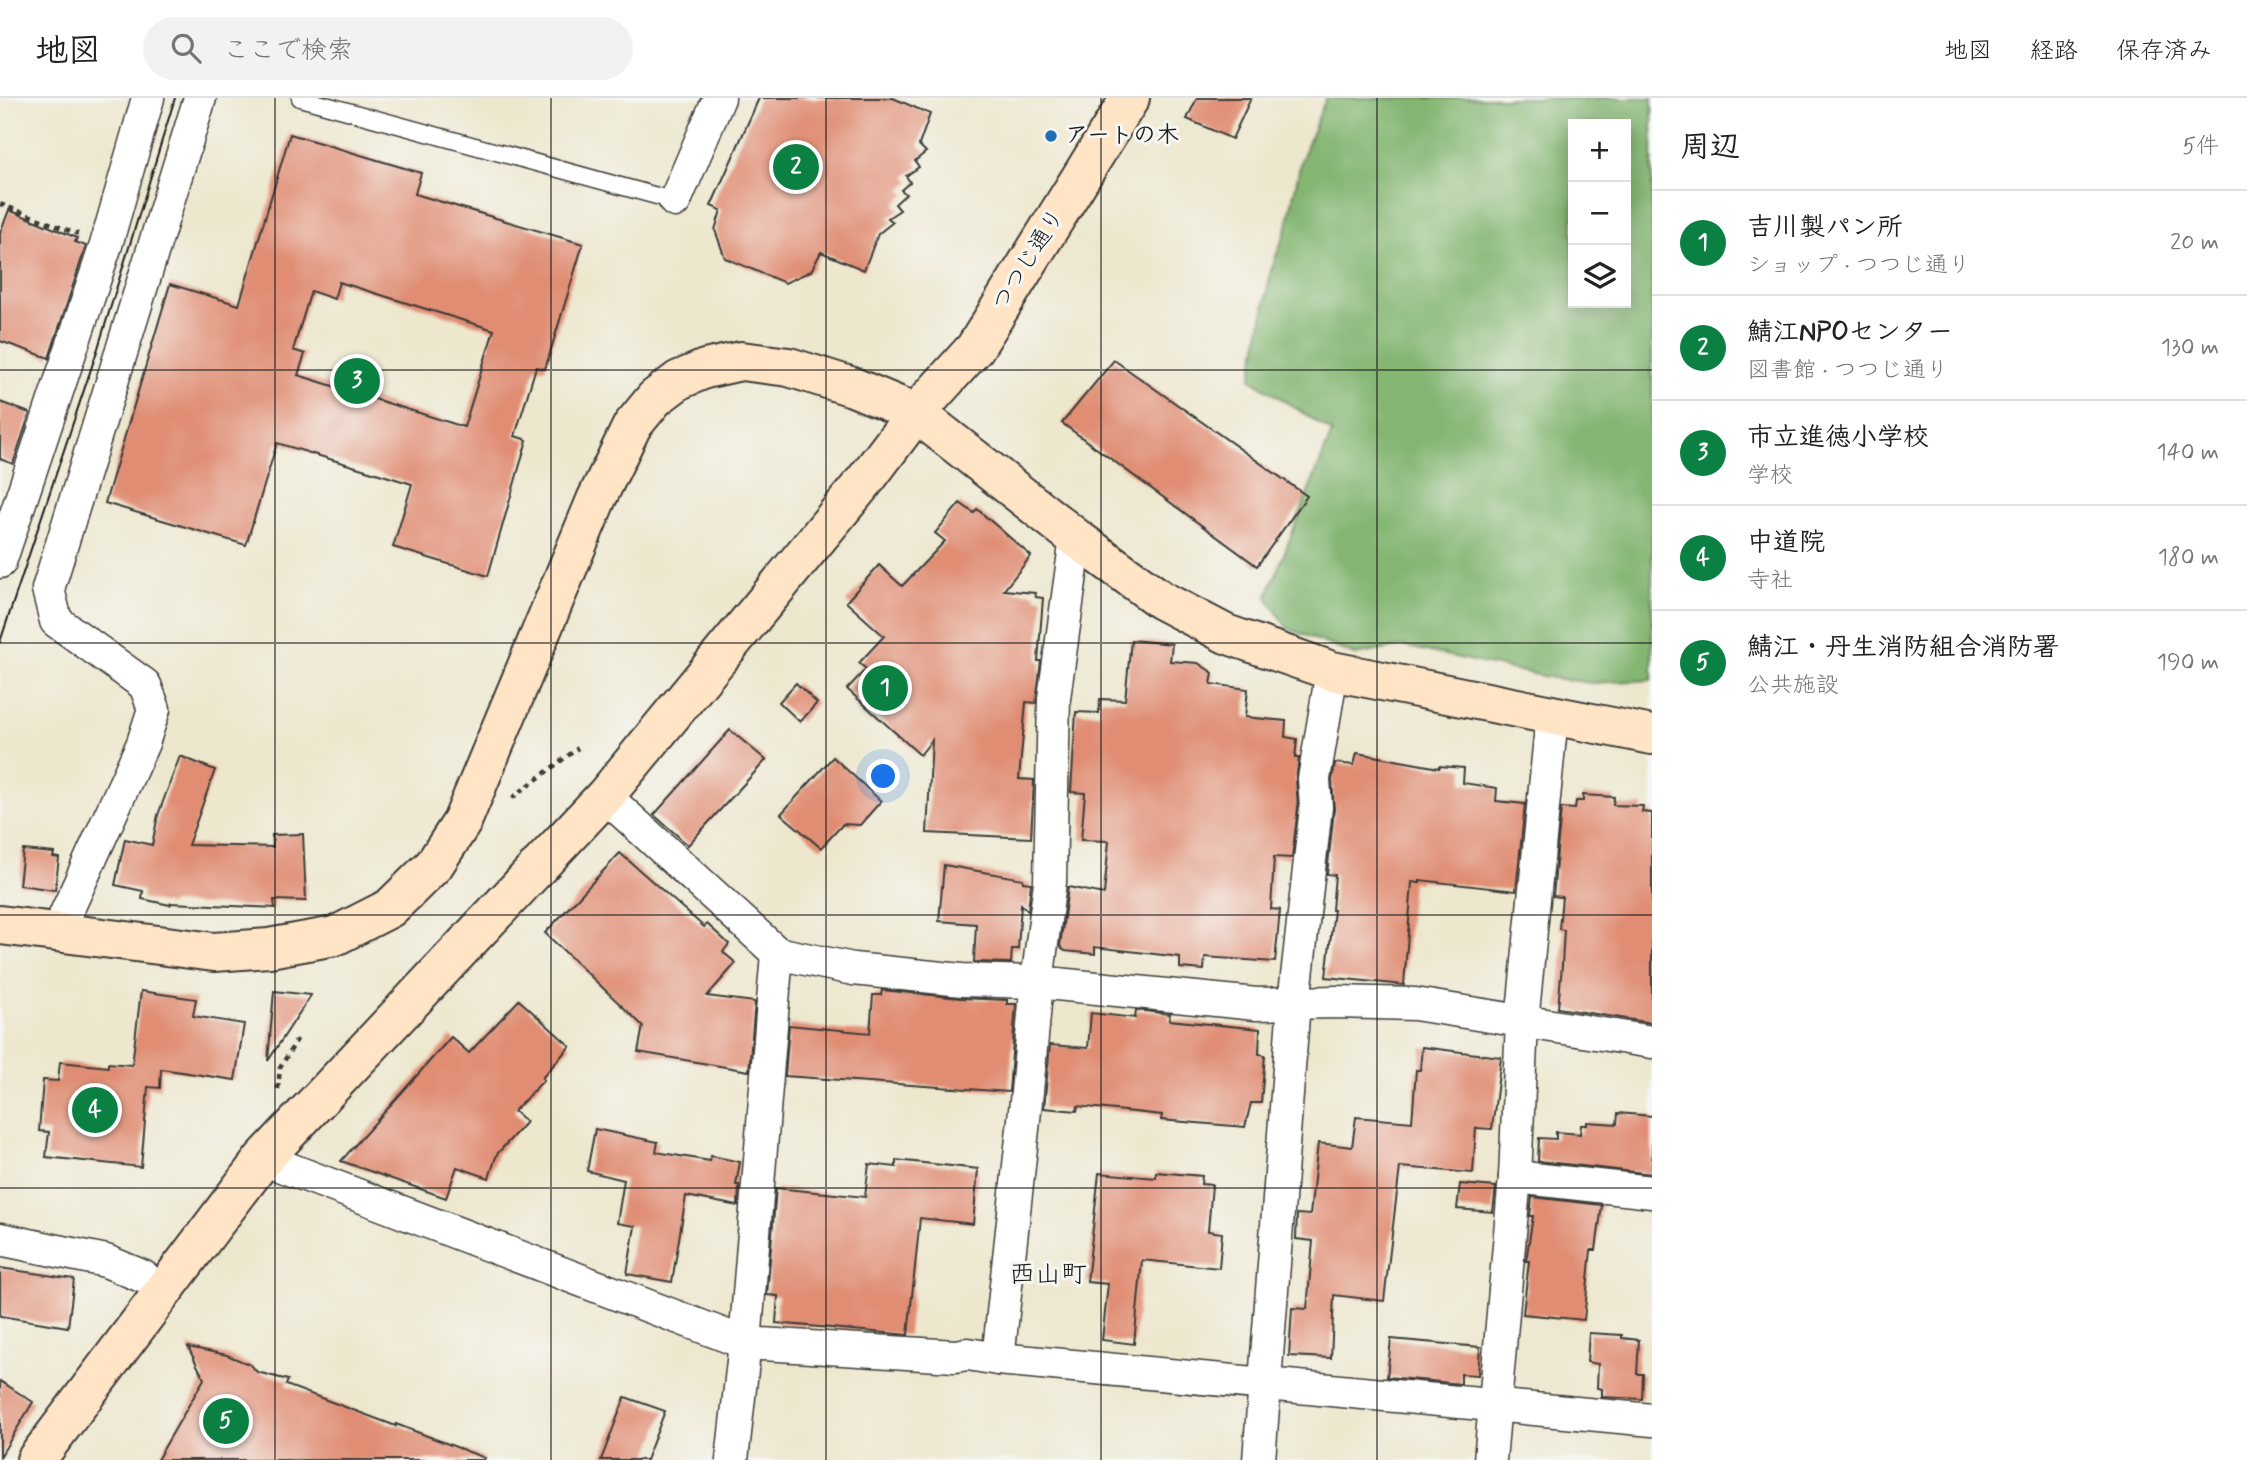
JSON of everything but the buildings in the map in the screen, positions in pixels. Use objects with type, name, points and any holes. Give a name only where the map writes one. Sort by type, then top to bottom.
[{"type":"street","points":[[0,562],[106,245],[148,98]]},
{"type":"street","points":[[58,931],[143,743],[154,709],[145,685],[56,621],[48,590],[200,98]]},
{"type":"street","points":[[675,201],[719,98]]},
{"type":"street","name":"つつじ通り","points":[[36,1460],[263,1159],[605,796],[867,478],[916,413],[975,348],[1130,98]]},
{"type":"street","points":[[0,925],[214,952],[269,948],[335,936],[390,908],[434,866],[462,822],[597,500],[632,426],[655,398],[679,380],[705,369],[741,361],[789,367],[853,387],[916,413],[1076,538],[1161,600],[1226,634],[1332,671],[1602,725],[1647,743]]},
{"type":"street","points":[[998,1359],[1050,882],[1054,698],[1076,538]]},
{"type":"street","points":[[1259,1460],[1294,1003],[1316,807],[1314,779],[1332,671]]},
{"type":"street","points":[[1490,1460],[1515,1177],[1522,1022],[1552,716]]},
{"type":"street","points":[[605,796],[777,953],[852,969],[962,980],[1037,982],[1256,1004],[1415,1004],[1652,1042]]},
{"type":"street","points":[[732,1460],[745,1343],[777,953]]},
{"type":"street","points":[[263,1159],[745,1343],[955,1356],[968,1354],[1652,1420]]},
{"type":"street","points":[[1515,1177],[1652,1192]]},
{"type":"street","points":[[0,1239],[106,1261],[144,1276]]},
{"type":"lane","points":[[300,98],[675,201]]},
{"type":"path","points":[[0,204],[106,245]]},
{"type":"path","points":[[502,806],[579,748]]},
{"type":"path","points":[[277,1101],[280,1068],[299,1036]]},
{"type":"green space","points":[[1326,98],[1652,98],[1652,680],[1590,683],[1547,677],[1403,646],[1355,655],[1287,628],[1267,597],[1332,432],[1251,379],[1271,270],[1287,227],[1301,161]]},
{"type":"tram line","points":[[0,642],[98,348],[175,98]]},
{"type":"place","name":"アートの木","points":[[1051,136]]},
{"type":"place","name":"鯖江NPOセンター","points":[[796,167]]},
{"type":"place","name":"市立進徳小学校","points":[[357,381]]},
{"type":"place","name":"吉川製パン所","points":[[885,688]]},
{"type":"place","name":"中道院","points":[[95,1110]]},
{"type":"place","name":"鯖江・丹生消防組合消防署","points":[[226,1421]]},
{"type":"district","name":"西山町","points":[[1048,1275]]}]
